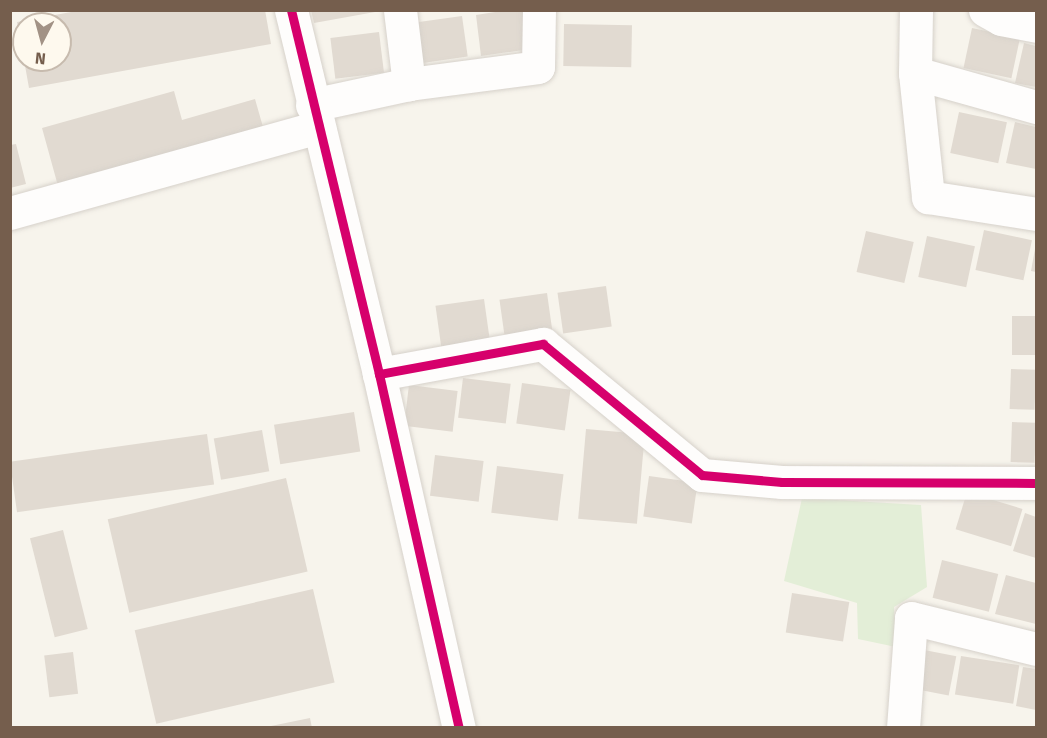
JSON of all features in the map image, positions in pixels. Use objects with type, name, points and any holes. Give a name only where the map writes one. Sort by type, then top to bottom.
[{"type":"street","points":[[291,10],[314,116],[379,374],[459,728]]},
{"type":"street","points":[[400,10],[409,84]]},
{"type":"street","points":[[10,213],[409,84],[538,67],[539,10]]},
{"type":"street","points":[[916,10],[915,73],[927,197],[1036,214]]},
{"type":"street","points":[[985,10],[1001,19],[1036,26]]},
{"type":"street","points":[[915,73],[1036,107]]},
{"type":"street","points":[[379,374],[543,344],[702,475],[782,483],[1036,483]]},
{"type":"street","points":[[903,728],[911,618],[1036,649]]},
{"type":"green space","points":[[802,498],[921,505],[927,587],[894,607],[896,647],[858,639],[857,603],[784,581]]},
{"type":"building","points":[[82,10],[265,10],[271,44],[29,88],[26,72],[72,72],[71,12]]},
{"type":"building","points":[[311,10],[375,10],[375,12],[314,23]]},
{"type":"building","points":[[524,10],[530,49],[481,56],[476,15]]},
{"type":"building","points":[[462,16],[468,57],[419,63],[413,23]]},
{"type":"building","points":[[564,24],[632,25],[631,67],[563,66]]},
{"type":"building","points":[[972,28],[1020,38],[1011,78],[963,68]]},
{"type":"building","points":[[379,32],[384,73],[335,79],[330,38]]},
{"type":"building","points":[[1024,43],[1036,46],[1036,87],[1015,83]]},
{"type":"building","points":[[174,91],[182,120],[255,99],[263,127],[58,186],[42,128]]},
{"type":"building","points":[[959,112],[1007,122],[998,163],[950,153]]},
{"type":"building","points":[[1015,122],[1036,127],[1036,169],[1006,163]]},
{"type":"building","points":[[16,144],[26,184],[10,188],[10,145]]},
{"type":"building","points":[[984,230],[1032,240],[1023,280],[975,270]]},
{"type":"building","points":[[866,231],[914,242],[904,283],[857,272]]},
{"type":"building","points":[[927,236],[975,246],[966,287],[918,277]]},
{"type":"building","points":[[1036,249],[1036,272],[1031,271]]},
{"type":"building","points":[[606,286],[612,327],[563,333],[557,293]]},
{"type":"building","points":[[547,293],[553,334],[505,340],[499,300]]},
{"type":"building","points":[[484,299],[490,340],[441,346],[435,306]]},
{"type":"building","points":[[1012,316],[1036,316],[1036,355],[1012,355]]},
{"type":"building","points":[[1011,369],[1036,370],[1035,410],[1010,409]]},
{"type":"building","points":[[463,378],[511,384],[506,424],[458,418]]},
{"type":"building","points":[[522,383],[571,390],[565,430],[516,424]]},
{"type":"building","points":[[409,385],[458,391],[453,432],[404,426]]},
{"type":"building","points":[[354,412],[360,452],[280,464],[274,425]]},
{"type":"building","points":[[1012,422],[1036,423],[1035,463],[1011,462]]},
{"type":"building","points":[[586,429],[645,434],[637,524],[578,519]]},
{"type":"building","points":[[262,430],[269,471],[221,480],[214,439]]},
{"type":"building","points":[[207,434],[214,485],[17,512],[10,462]]},
{"type":"building","points":[[435,455],[484,461],[479,502],[430,496]]},
{"type":"building","points":[[497,466],[564,474],[558,521],[491,513]]},
{"type":"building","points":[[649,476],[698,483],[692,523],[643,517]]},
{"type":"building","points":[[286,478],[308,572],[129,613],[108,519]]},
{"type":"building","points":[[967,492],[1022,509],[1011,546],[956,529]]},
{"type":"building","points":[[1025,513],[1036,517],[1036,558],[1013,551]]},
{"type":"building","points":[[63,530],[88,629],[55,637],[30,538]]},
{"type":"building","points":[[942,560],[998,574],[989,612],[933,598]]},
{"type":"building","points":[[1006,575],[1036,583],[1036,624],[995,614]]},
{"type":"building","points":[[313,589],[335,683],[156,724],[135,630]]},
{"type":"building","points":[[792,593],[849,602],[843,642],[786,633]]},
{"type":"building","points":[[919,649],[956,656],[949,696],[911,688]]},
{"type":"building","points":[[73,652],[78,694],[49,697],[44,656]]},
{"type":"building","points":[[961,656],[1019,665],[1013,704],[955,695]]},
{"type":"building","points":[[1023,667],[1036,669],[1036,710],[1016,706]]},
{"type":"building","points":[[310,718],[312,728],[271,728],[271,726]]},
{"type":"cycle path","points":[[291,10],[379,374],[459,728]]},
{"type":"cycle path","points":[[379,374],[543,344],[702,475],[782,482],[1036,483]]}]
